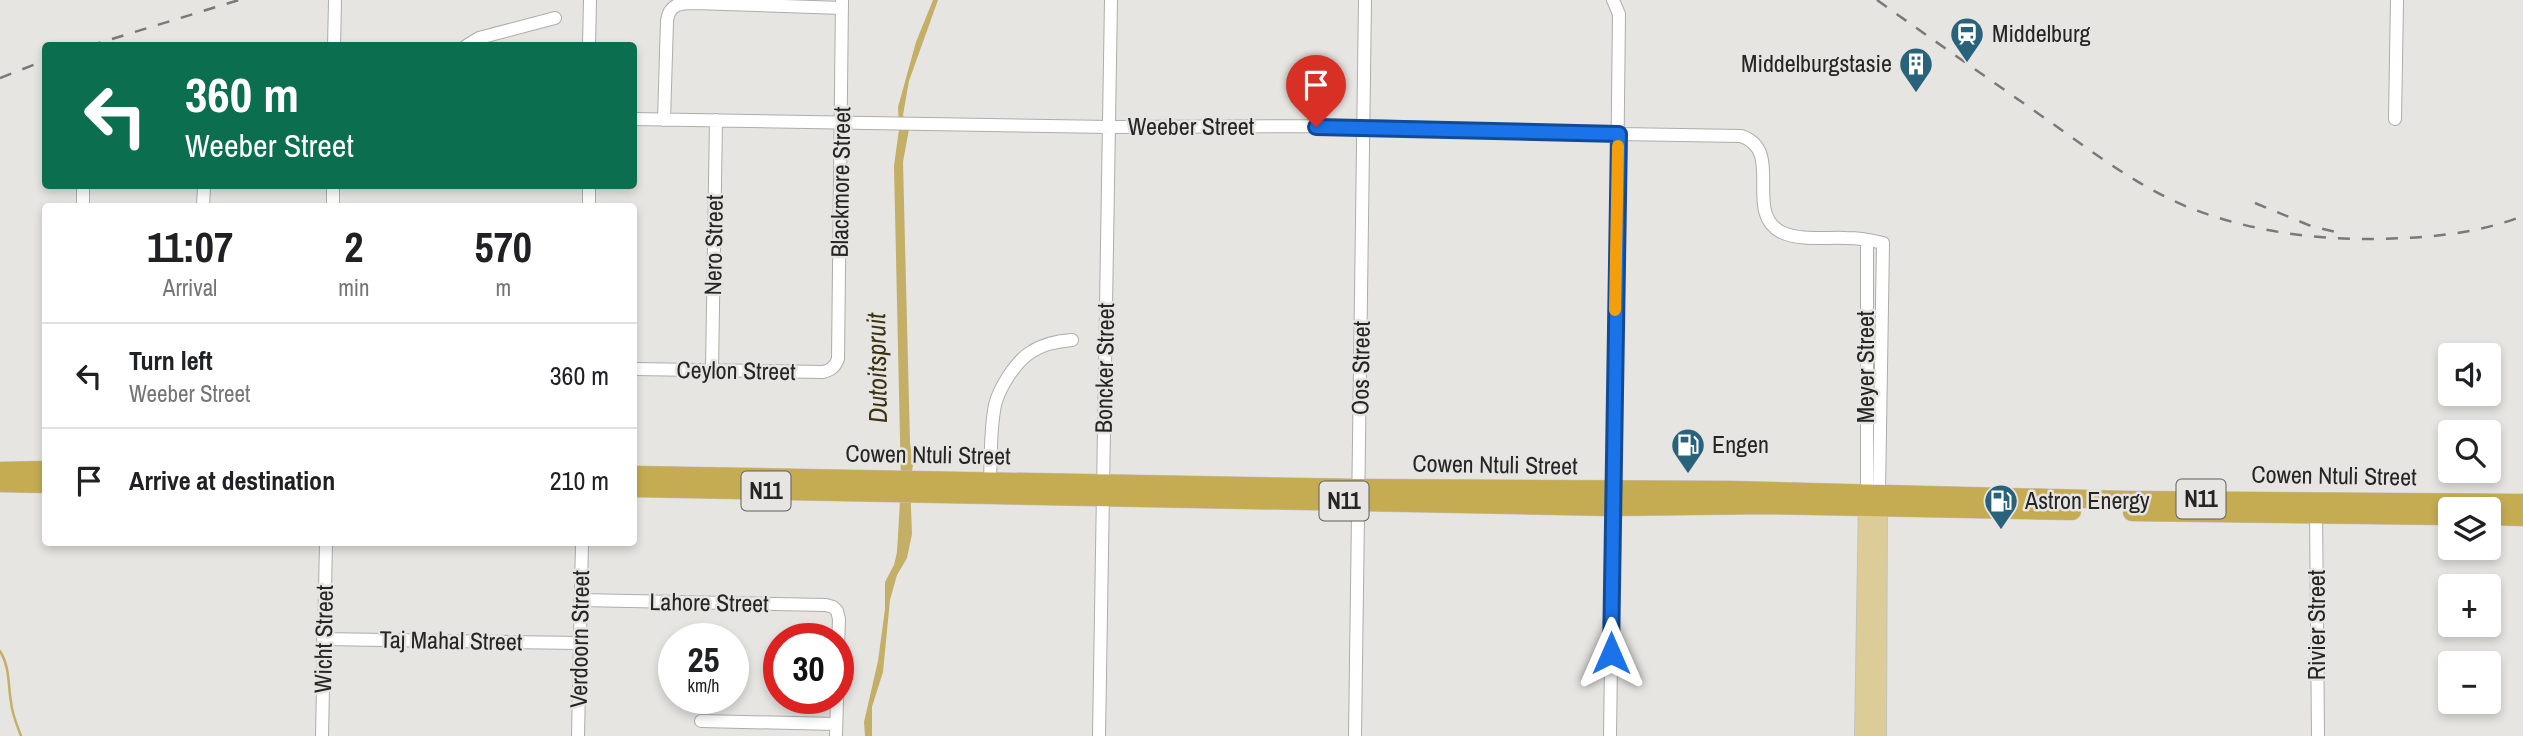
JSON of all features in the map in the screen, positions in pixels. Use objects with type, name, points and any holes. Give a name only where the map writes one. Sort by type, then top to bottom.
[{"type":"highway","points":[[0,471],[42,470]]},
{"type":"highway","name":"Cowen Ntuli Street","points":[[637,475],[899,487]]},
{"type":"highway","name":"Cowen Ntuli Street","points":[[921,487],[990,481],[1103,491]]},
{"type":"highway","points":[[0,483],[42,484]]},
{"type":"highway","name":"Cowen Ntuli Street","points":[[637,488],[921,487],[1611,499],[1766,505],[1873,500],[2316,507],[2523,503]]},
{"type":"highway","name":"Cowen Ntuli Street","points":[[2316,507],[2438,515]]},
{"type":"highway","points":[[2501,516],[2523,517]]},
{"type":"main road","points":[[1863,736],[1873,500]]},
{"type":"main road","name":"Meyer Street","points":[[1873,500],[1878,736]]},
{"type":"street","points":[[589,42],[590,0]]},
{"type":"street","name":"Boncker Street","points":[[1099,736],[1111,0]]},
{"type":"street","name":"Oos Street","points":[[1355,736],[1365,0]]},
{"type":"street","points":[[1610,736],[1611,499],[1619,134],[1619,14],[1613,0]]},
{"type":"street","points":[[2395,119],[2398,0]]},
{"type":"street","points":[[334,42],[335,2]]},
{"type":"street","points":[[664,120],[667,21],[672,8],[683,3],[842,4]]},
{"type":"street","name":"Blackmore Street","points":[[836,365],[842,4]]},
{"type":"street","points":[[472,42],[555,18]]},
{"type":"street","name":"Weeber Street","points":[[637,119],[1110,127],[1365,126],[1619,134],[1731,134],[1749,138],[1756,143],[1763,160],[1764,209],[1775,228],[1792,235],[1883,243]]},
{"type":"street","name":"Nero Street","points":[[712,370],[716,120]]},
{"type":"street","name":"Meyer Street","points":[[1867,240],[1873,500]]},
{"type":"street","name":"Meyer Street","points":[[1873,500],[1883,243]]},
{"type":"street","points":[[990,481],[994,416],[1000,392],[1030,352],[1046,345],[1072,340]]},
{"type":"street","name":"Ceylon Street","points":[[637,369],[823,372],[836,365]]},
{"type":"street","name":"Rivier Street","points":[[2316,507],[2318,736]]},
{"type":"street","name":"Wicht Street","points":[[322,736],[326,546]]},
{"type":"street","name":"Verdoorn Street","points":[[578,736],[582,546]]},
{"type":"street","name":"Lahore Street","points":[[580,600],[827,605],[837,611],[839,623]]},
{"type":"street","name":"Taj Mahal Street","points":[[323,639],[579,643]]},
{"type":"street","points":[[701,721],[836,730]]},
{"type":"shaded area","points":[[933,0],[938,0],[909,81],[903,115],[909,129],[903,162],[910,443],[913,465],[910,483],[912,534],[907,558],[897,575],[890,600],[883,672],[872,707],[872,736],[865,736],[864,722],[878,661],[885,609],[885,582],[897,552],[901,484],[894,166],[899,129],[898,107],[916,42]]},
{"type":"waterway","points":[[0,651],[6,663],[12,711],[21,736]]},
{"type":"railway","points":[[102,42],[239,0]]},
{"type":"railway","points":[[1877,0],[2115,168],[2152,190],[2213,216],[2306,236],[2377,239],[2451,234],[2523,216]]},
{"type":"railway","points":[[0,78],[42,62]]},
{"type":"railway","points":[[2255,203],[2311,226],[2336,232]]},
{"type":"slow traffic","points":[[1615,310],[1618,146]]},
{"type":"place","name":"Middelburg","points":[[1967,64]]},
{"type":"place","name":"Middelburgstasie","points":[[1916,94]]},
{"type":"place","name":"Engen","points":[[1688,475]]},
{"type":"place","name":"Astron Energy","points":[[2001,531]]},
{"type":"route","points":[[1316,127],[1365,126],[1619,134],[1611,653]]},
{"type":"water label","name":"Dutoitspruit","points":[[877,368]]}]
